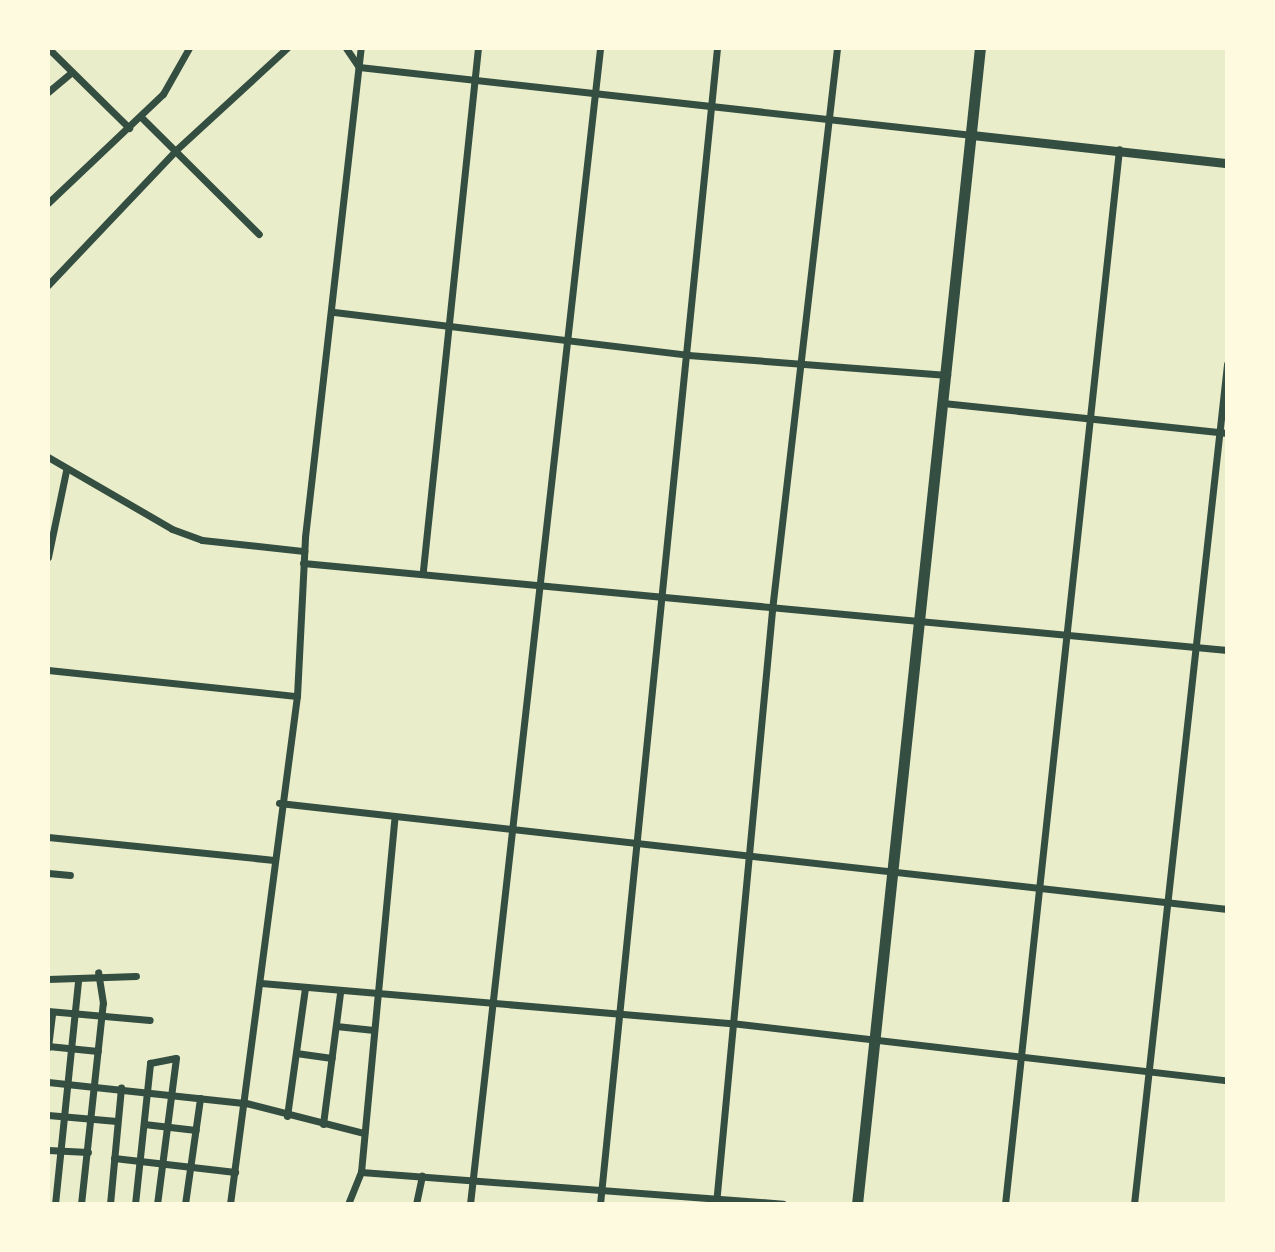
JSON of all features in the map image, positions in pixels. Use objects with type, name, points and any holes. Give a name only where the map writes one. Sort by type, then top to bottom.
[{"type":"highway","points":[[857,1204],[922,620],[980,48]]},
{"type":"main road","points":[[972,135],[1227,163]]},
{"type":"street","points":[[48,48],[129,128]]},
{"type":"street","points":[[48,203],[141,117],[189,48]]},
{"type":"street","points":[[48,285],[176,150],[287,48]]},
{"type":"street","points":[[346,48],[359,67],[595,96],[830,117],[972,135]]},
{"type":"street","points":[[230,1204],[261,983],[279,803],[297,696],[304,551],[334,312],[361,48]]},
{"type":"street","points":[[423,570],[478,48]]},
{"type":"street","points":[[470,1204],[490,1004],[516,828],[545,584],[566,339],[600,48]]},
{"type":"street","points":[[600,1204],[658,599],[688,355],[717,48]]},
{"type":"street","points":[[716,1201],[772,610],[804,364],[837,48]]},
{"type":"street","points":[[48,92],[72,72]]},
{"type":"street","points":[[141,117],[259,234]]},
{"type":"street","points":[[1005,1204],[1119,149]]},
{"type":"street","points":[[334,312],[688,355],[947,375]]},
{"type":"street","points":[[1134,1204],[1193,647],[1224,433],[1227,364]]},
{"type":"street","points":[[943,403],[1224,433]]},
{"type":"street","points":[[48,457],[66,471],[202,540],[304,551]]},
{"type":"street","points":[[48,557],[66,471]]},
{"type":"street","points":[[303,563],[423,570],[658,599],[922,620],[1227,650]]},
{"type":"street","points":[[48,670],[297,696]]},
{"type":"street","points":[[279,803],[394,821],[516,828],[747,859],[893,871],[1227,909]]},
{"type":"street","points":[[348,1204],[361,1172],[394,821]]},
{"type":"street","points":[[48,837],[274,860]]},
{"type":"street","points":[[48,873],[70,875]]},
{"type":"street","points":[[48,979],[78,981],[98,972],[136,976]]},
{"type":"street","points":[[81,1204],[101,1015],[98,972]]},
{"type":"street","points":[[55,1204],[67,1084],[78,1015],[78,981]]},
{"type":"street","points":[[261,983],[340,993],[731,1023],[1227,1080]]},
{"type":"street","points":[[287,1116],[305,988]]},
{"type":"street","points":[[323,1124],[340,993]]},
{"type":"street","points":[[98,1051],[48,1047],[50,1012],[150,1020]]},
{"type":"street","points":[[336,1026],[374,1030]]},
{"type":"street","points":[[296,1053],[332,1058]]},
{"type":"street","points":[[135,1204],[153,1059],[176,1058],[157,1204]]},
{"type":"street","points":[[48,1082],[246,1103],[287,1116],[364,1133]]},
{"type":"street","points":[[110,1204],[121,1088]]},
{"type":"street","points":[[185,1204],[193,1166],[200,1098]]},
{"type":"street","points":[[48,1115],[117,1121]]},
{"type":"street","points":[[144,1124],[196,1130]]},
{"type":"street","points":[[48,1150],[88,1152]]},
{"type":"street","points":[[114,1158],[235,1172]]},
{"type":"street","points":[[361,1172],[783,1204]]},
{"type":"street","points":[[416,1204],[422,1176]]}]
